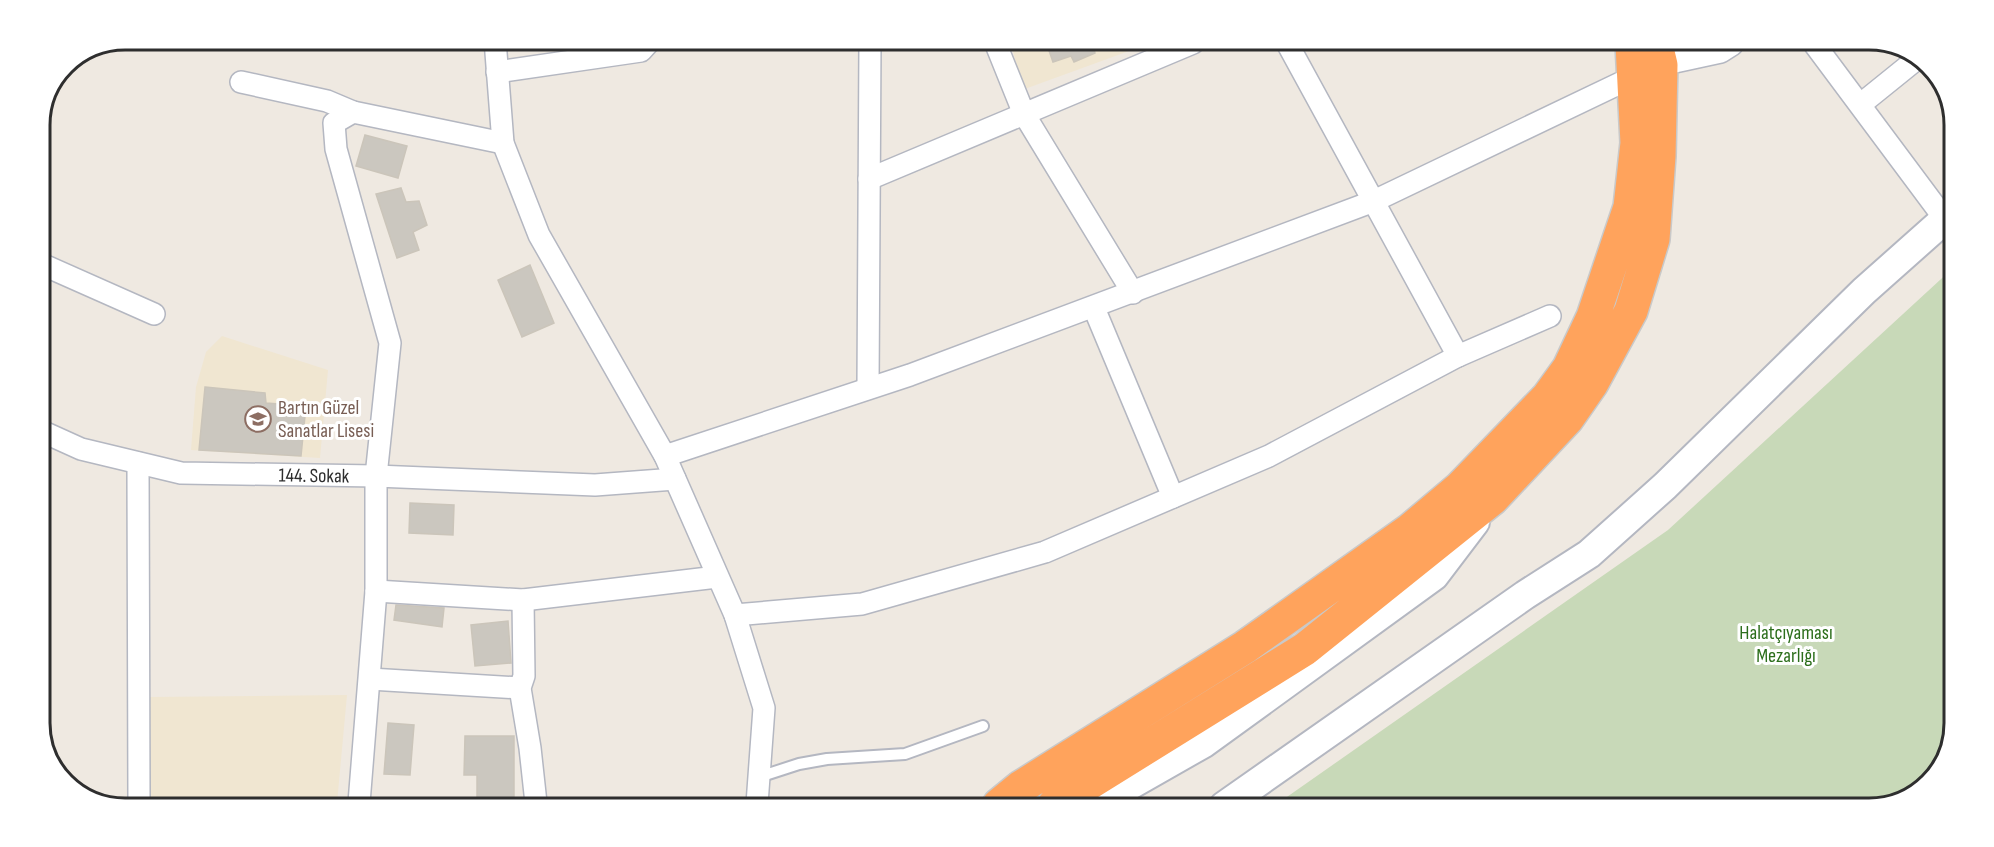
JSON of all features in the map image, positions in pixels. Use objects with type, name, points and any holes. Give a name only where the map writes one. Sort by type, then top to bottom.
[{"type":"highway","points":[[1065,798],[1305,649],[1498,493],[1567,419],[1592,383],[1631,311],[1653,239],[1659,156],[1651,62],[1638,50]]},
{"type":"highway","points":[[1008,798],[1031,781],[1245,647],[1410,530],[1460,488],[1548,397],[1569,368],[1593,317],[1630,207],[1637,143],[1651,62]]},
{"type":"street","points":[[496,50],[503,143],[538,235],[665,456],[735,615],[764,708],[757,798]]},
{"type":"street","points":[[497,72],[642,50]]},
{"type":"street","points":[[868,388],[870,50]]},
{"type":"street","points":[[998,50],[1024,114],[1133,293]]},
{"type":"street","points":[[869,179],[1176,50]]},
{"type":"street","points":[[1291,50],[1458,356]]},
{"type":"street","points":[[665,456],[868,388],[1094,308],[1374,201],[1651,62],[1724,50]]},
{"type":"street","points":[[1819,50],[1944,208]]},
{"type":"street","points":[[1861,104],[1912,63]]},
{"type":"street","points":[[242,82],[327,101],[353,112],[503,143]]},
{"type":"street","points":[[353,112],[334,123],[336,149],[390,343],[376,476],[376,591],[359,798]]},
{"type":"street","points":[[1235,798],[1525,595],[1589,554],[1665,486],[1864,291],[1944,219]]},
{"type":"street","points":[[50,267],[154,314]]},
{"type":"street","points":[[1094,308],[1173,497]]},
{"type":"street","points":[[735,615],[862,604],[1045,552],[1269,456],[1458,356],[1550,316]]},
{"type":"street","name":"144. Sokak","points":[[50,435],[81,449],[181,473],[376,476],[595,485],[675,479]]},
{"type":"street","points":[[138,463],[139,798]]},
{"type":"street","points":[[1107,798],[1204,743],[1434,576],[1498,493]]},
{"type":"street","points":[[376,591],[523,600],[717,577]]},
{"type":"street","points":[[523,600],[524,676],[520,688],[535,798]]},
{"type":"street","points":[[370,679],[520,688]]},
{"type":"lane","points":[[759,777],[799,764],[828,759],[905,754],[983,726]]},
{"type":"shaded area","points":[[1013,50],[1132,50],[1022,90]]},
{"type":"shaded area","name":"Bartın Güzel Sanatlar Lisesi","points":[[222,336],[328,370],[320,458],[191,450],[196,387],[206,352]]},
{"type":"shaded area","points":[[347,695],[337,798],[150,798],[149,697]]},
{"type":"green space","name":"Halatçıyaması Mezarlığı","points":[[1944,276],[1944,723],[1939,751],[1919,779],[1898,792],[1870,798],[1285,798],[1668,530]]},
{"type":"building","points":[[1049,50],[1094,50],[1095,53],[1074,62],[1071,56],[1053,62]]},
{"type":"building","points":[[365,135],[407,146],[398,178],[356,166]]},
{"type":"building","points":[[401,188],[406,202],[419,201],[427,225],[413,232],[419,250],[397,258],[376,194]]},
{"type":"building","points":[[530,265],[554,323],[522,337],[498,280]]},
{"type":"building","points":[[205,387],[265,393],[266,403],[306,406],[301,456],[199,450]]},
{"type":"building","points":[[410,503],[454,505],[453,535],[409,533]]},
{"type":"building","points":[[396,605],[444,608],[442,627],[394,620]]},
{"type":"building","points":[[508,621],[511,663],[475,666],[471,625]]},
{"type":"building","points":[[388,723],[414,725],[410,775],[384,774]]},
{"type":"building","points":[[465,736],[514,736],[514,798],[477,798],[477,775],[464,775]]},
{"type":"place","name":"Bartın Güzel Sanatlar Lisesi","points":[[258,419]]}]
